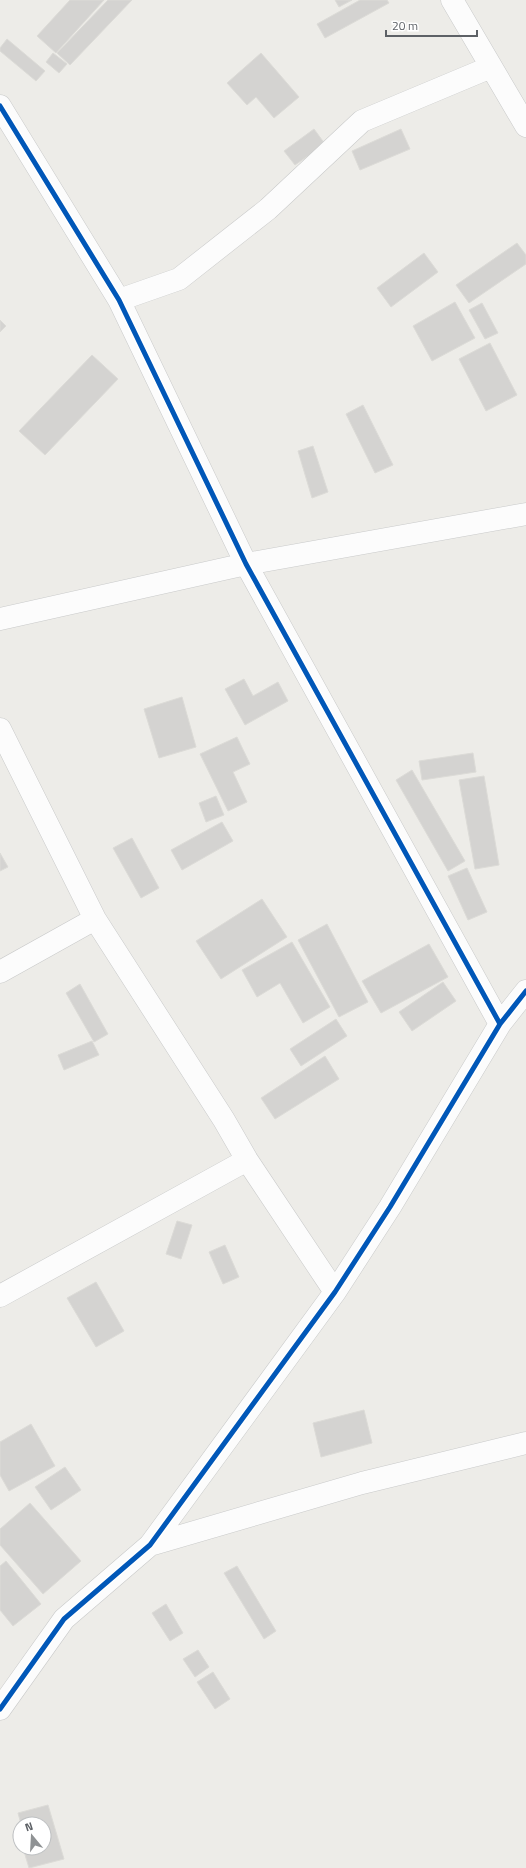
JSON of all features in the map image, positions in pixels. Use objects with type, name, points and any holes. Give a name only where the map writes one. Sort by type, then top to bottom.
[{"type":"street","points":[[452,0],[526,126]]},
{"type":"street","points":[[119,300],[179,279],[268,209],[362,121],[491,67]]},
{"type":"street","points":[[0,106],[119,300],[246,564],[500,1024]]},
{"type":"street","points":[[0,619],[246,564],[526,514]]},
{"type":"street","points":[[0,729],[95,919],[224,1120],[247,1160],[335,1292]]},
{"type":"street","points":[[0,972],[95,919]]},
{"type":"street","points":[[0,1709],[64,1620],[150,1545],[335,1292],[390,1207],[500,1024],[526,991]]},
{"type":"street","points":[[0,1296],[247,1160]]},
{"type":"street","points":[[150,1545],[362,1483],[526,1443]]},
{"type":"building","points":[[70,0],[104,0],[56,53],[37,36]]},
{"type":"building","points":[[108,0],[132,0],[70,65],[57,53]]},
{"type":"building","points":[[335,0],[352,0],[339,7]]},
{"type":"building","points":[[360,0],[387,0],[389,3],[325,38],[317,24]]},
{"type":"building","points":[[7,39],[45,71],[36,81],[0,51],[0,48]]},
{"type":"building","points":[[53,53],[67,64],[59,73],[46,62]]},
{"type":"building","points":[[261,53],[299,97],[274,118],[256,97],[247,105],[227,83]]},
{"type":"building","points":[[314,129],[325,144],[295,165],[284,151]]},
{"type":"building","points":[[401,129],[410,149],[360,170],[352,151]]},
{"type":"building","points":[[517,243],[526,255],[526,264],[469,303],[456,285]]},
{"type":"building","points":[[424,253],[438,272],[391,307],[377,288]]},
{"type":"building","points":[[455,302],[475,338],[432,361],[413,326]]},
{"type":"building","points":[[482,303],[498,333],[485,339],[469,310]]},
{"type":"building","points":[[0,320],[6,326],[0,332]]},
{"type":"building","points":[[490,343],[517,395],[486,411],[459,359]]},
{"type":"building","points":[[92,355],[118,379],[45,455],[19,431]]},
{"type":"building","points":[[363,405],[393,465],[375,473],[346,414]]},
{"type":"building","points":[[313,446],[328,492],[312,498],[298,451]]},
{"type":"building","points":[[244,679],[253,696],[278,682],[288,701],[245,725],[225,689]]},
{"type":"building","points":[[182,697],[196,747],[159,758],[144,709]]},
{"type":"building","points":[[237,737],[250,764],[233,772],[247,802],[228,811],[200,754]]},
{"type":"building","points":[[473,753],[476,772],[422,780],[419,761]]},
{"type":"building","points":[[412,770],[465,861],[448,871],[396,780]]},
{"type":"building","points":[[484,776],[499,865],[475,869],[459,780]]},
{"type":"building","points":[[216,796],[224,815],[206,822],[199,803]]},
{"type":"building","points":[[222,822],[233,841],[182,870],[171,850]]},
{"type":"building","points":[[132,838],[159,888],[141,898],[113,848]]},
{"type":"building","points":[[0,853],[8,867],[0,871]]},
{"type":"building","points":[[467,868],[487,912],[468,920],[448,876]]},
{"type":"building","points":[[262,899],[287,937],[221,979],[196,941]]},
{"type":"building","points":[[327,924],[368,1002],[339,1017],[298,940]]},
{"type":"building","points":[[292,942],[330,1007],[303,1023],[280,983],[257,997],[242,970]]},
{"type":"building","points":[[429,944],[448,977],[381,1013],[362,981]]},
{"type":"building","points":[[443,982],[456,1001],[412,1031],[399,1012]]},
{"type":"building","points":[[80,984],[108,1034],[94,1042],[66,993]]},
{"type":"building","points":[[336,1019],[347,1036],[301,1066],[290,1049]]},
{"type":"building","points":[[92,1041],[99,1055],[64,1070],[58,1055]]},
{"type":"building","points":[[325,1056],[339,1079],[275,1119],[261,1098]]},
{"type":"building","points":[[177,1221],[192,1225],[181,1259],[166,1254]]},
{"type":"building","points":[[225,1245],[239,1277],[223,1284],[209,1252]]},
{"type":"building","points":[[96,1282],[124,1331],[96,1347],[67,1298]]},
{"type":"building","points":[[364,1410],[372,1443],[321,1457],[313,1423]]},
{"type":"building","points":[[31,1424],[55,1466],[9,1491],[0,1475],[0,1442]]},
{"type":"building","points":[[65,1467],[81,1490],[51,1510],[35,1487]]},
{"type":"building","points":[[30,1503],[81,1561],[43,1594],[0,1545],[0,1529]]},
{"type":"building","points":[[6,1561],[41,1604],[13,1626],[0,1610],[0,1566]]},
{"type":"building","points":[[237,1566],[276,1631],[264,1639],[224,1573]]},
{"type":"building","points":[[166,1604],[183,1633],[170,1641],[152,1613]]},
{"type":"building","points":[[198,1650],[209,1667],[195,1677],[183,1659]]},
{"type":"building","points":[[213,1672],[230,1699],[215,1709],[197,1682]]},
{"type":"building","points":[[48,1805],[51,1816],[19,1816],[18,1813]]},
{"type":"building","points":[[52,1818],[64,1859],[29,1868],[25,1856],[52,1856]]},
{"type":"cycle path","points":[[0,106],[119,300],[246,564],[500,1024]]},
{"type":"cycle path","points":[[0,1709],[64,1619],[150,1545],[335,1292],[390,1207],[500,1024],[526,991]]}]
